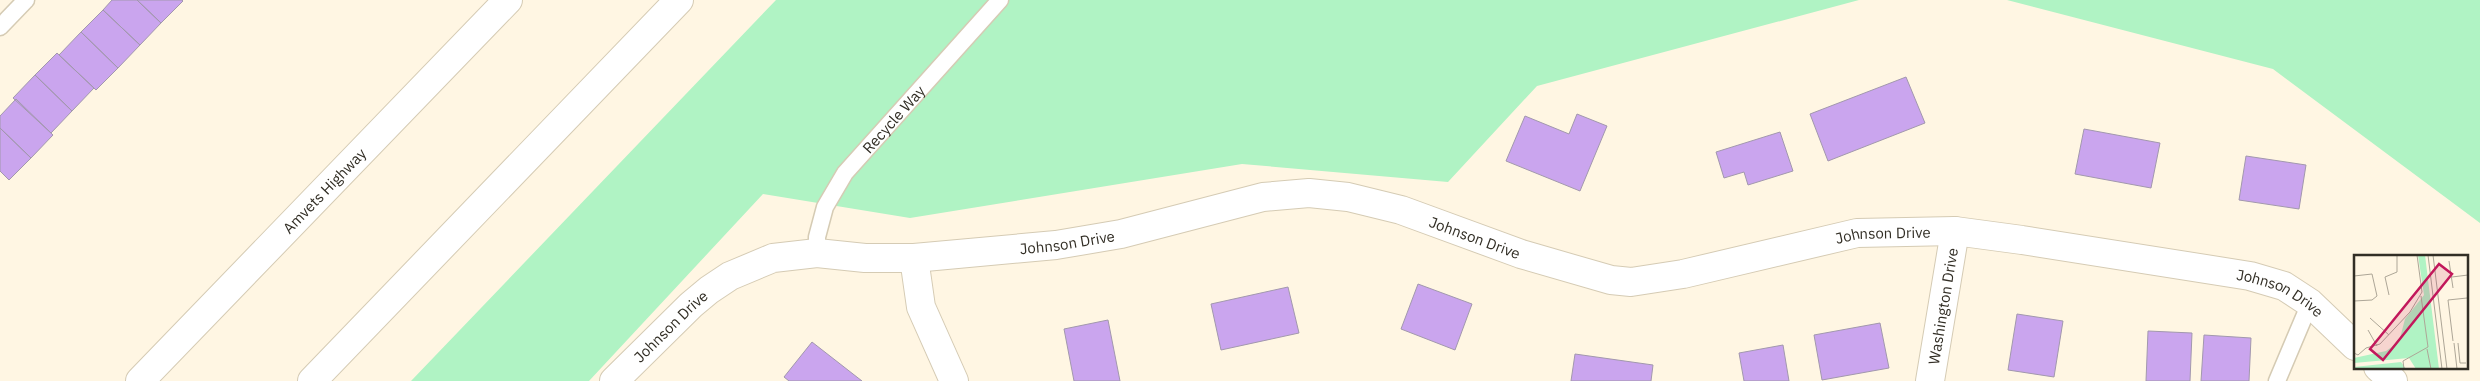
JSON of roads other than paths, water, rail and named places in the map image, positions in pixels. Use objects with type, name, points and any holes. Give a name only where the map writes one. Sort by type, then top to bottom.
[{"type":"main road","name":"Amvets Highway","points":[[140,381],[508,0]]},
{"type":"main road","points":[[312,381],[679,0]]},
{"type":"main road","name":"Johnson Drive","points":[[614,381],[691,305],[730,276],[773,258],[817,253],[865,258],[914,258],[1080,242],[1263,197],[1309,193],[1348,197],[1401,210],[1521,254],[1611,280],[1631,282],[1683,274],[1857,232],[1955,231],[2022,240],[2250,276],[2284,286],[2310,303],[2354,345]]},
{"type":"main road","name":"Washington Drive","points":[[1930,381],[1955,231]]},
{"type":"main road","points":[[914,258],[921,307],[954,381]]},
{"type":"main road","points":[[2379,368],[2393,381]]},
{"type":"lane","points":[[0,28],[26,0]]},
{"type":"lane","name":"Recycle Way","points":[[817,253],[817,237],[825,207],[845,173],[1000,0]]},
{"type":"lane","points":[[2277,381],[2310,303]]}]
